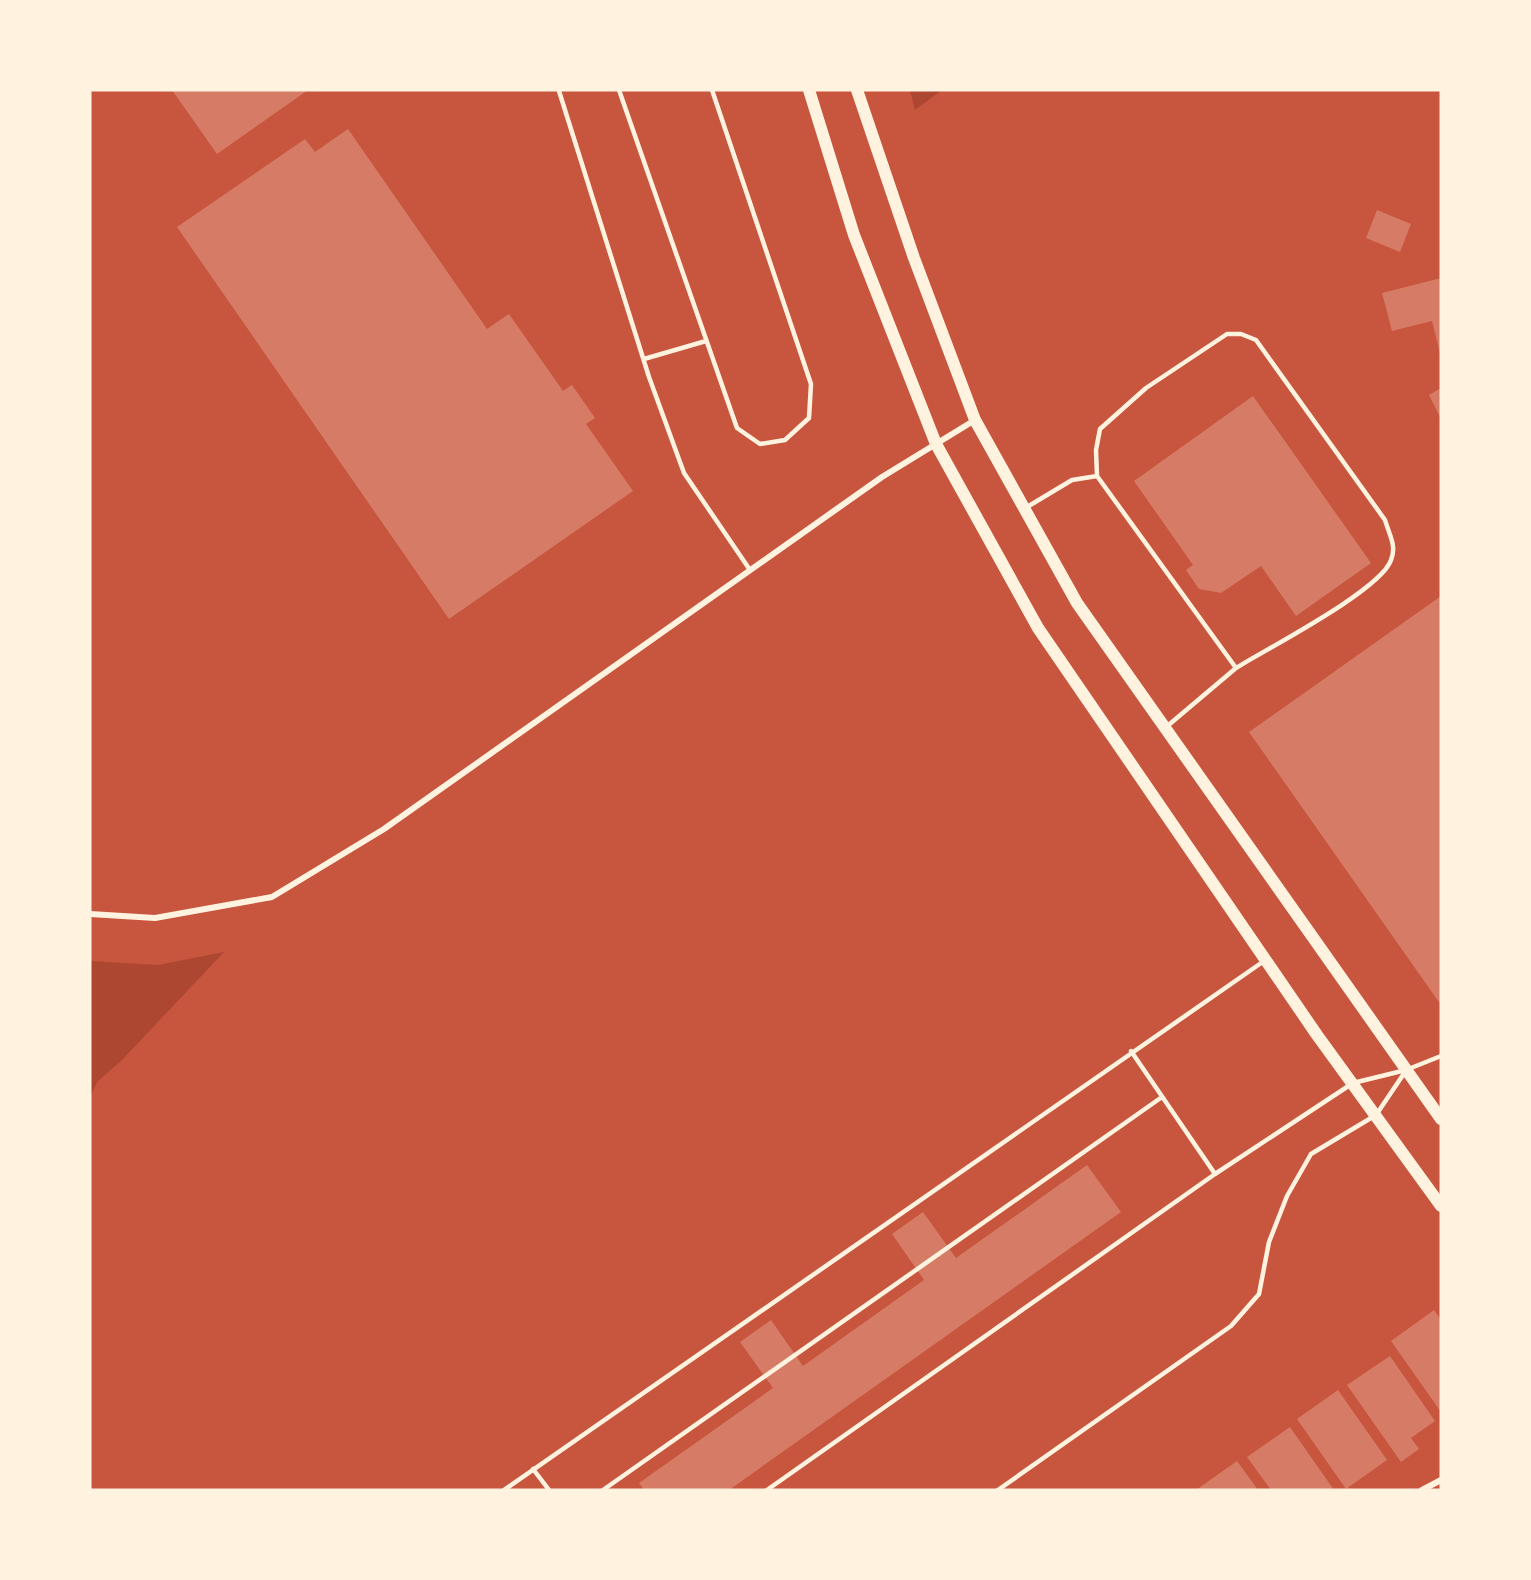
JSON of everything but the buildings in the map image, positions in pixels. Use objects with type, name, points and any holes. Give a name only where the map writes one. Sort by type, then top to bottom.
[{"type":"main road","points":[[809,90],[854,235],[936,444],[1038,628],[1266,959],[1441,1206]]},
{"type":"main road","points":[[857,90],[914,258],[975,420],[1077,603],[1441,1119]]},
{"type":"street","points":[[90,914],[155,918],[272,897],[384,829],[882,477],[975,420]]},
{"type":"street","points":[[1422,1490],[1441,1480]]},
{"type":"lane","points":[[554,90],[560,90],[644,359],[684,473],[750,570]]},
{"type":"lane","points":[[619,90],[737,428],[760,444],[785,440],[809,418],[811,384],[712,90]]},
{"type":"lane","points":[[1165,728],[1236,668],[1369,588],[1391,562],[1394,548],[1384,520],[1256,340],[1241,334],[1227,334],[1146,388],[1100,429],[1096,450],[1097,476],[1236,668]]},
{"type":"lane","points":[[644,359],[706,341]]},
{"type":"lane","points":[[1024,509],[1072,480],[1097,476]]},
{"type":"lane","points":[[504,1490],[1266,959]]},
{"type":"lane","points":[[1131,1051],[1215,1174]]},
{"type":"lane","points":[[767,1490],[1215,1174],[1353,1083],[1406,1070],[1441,1056]]},
{"type":"lane","points":[[998,1490],[1231,1326],[1259,1294],[1269,1242],[1287,1196],[1311,1154],[1376,1114],[1406,1070]]},
{"type":"lane","points":[[603,1490],[1162,1097]]},
{"type":"lane","points":[[533,1469],[549,1490]]},
{"type":"shaded area","points":[[910,90],[942,90],[915,110]]},
{"type":"shaded area","points":[[224,952],[123,1059],[97,1082],[90,1097],[90,961],[158,965]]}]
